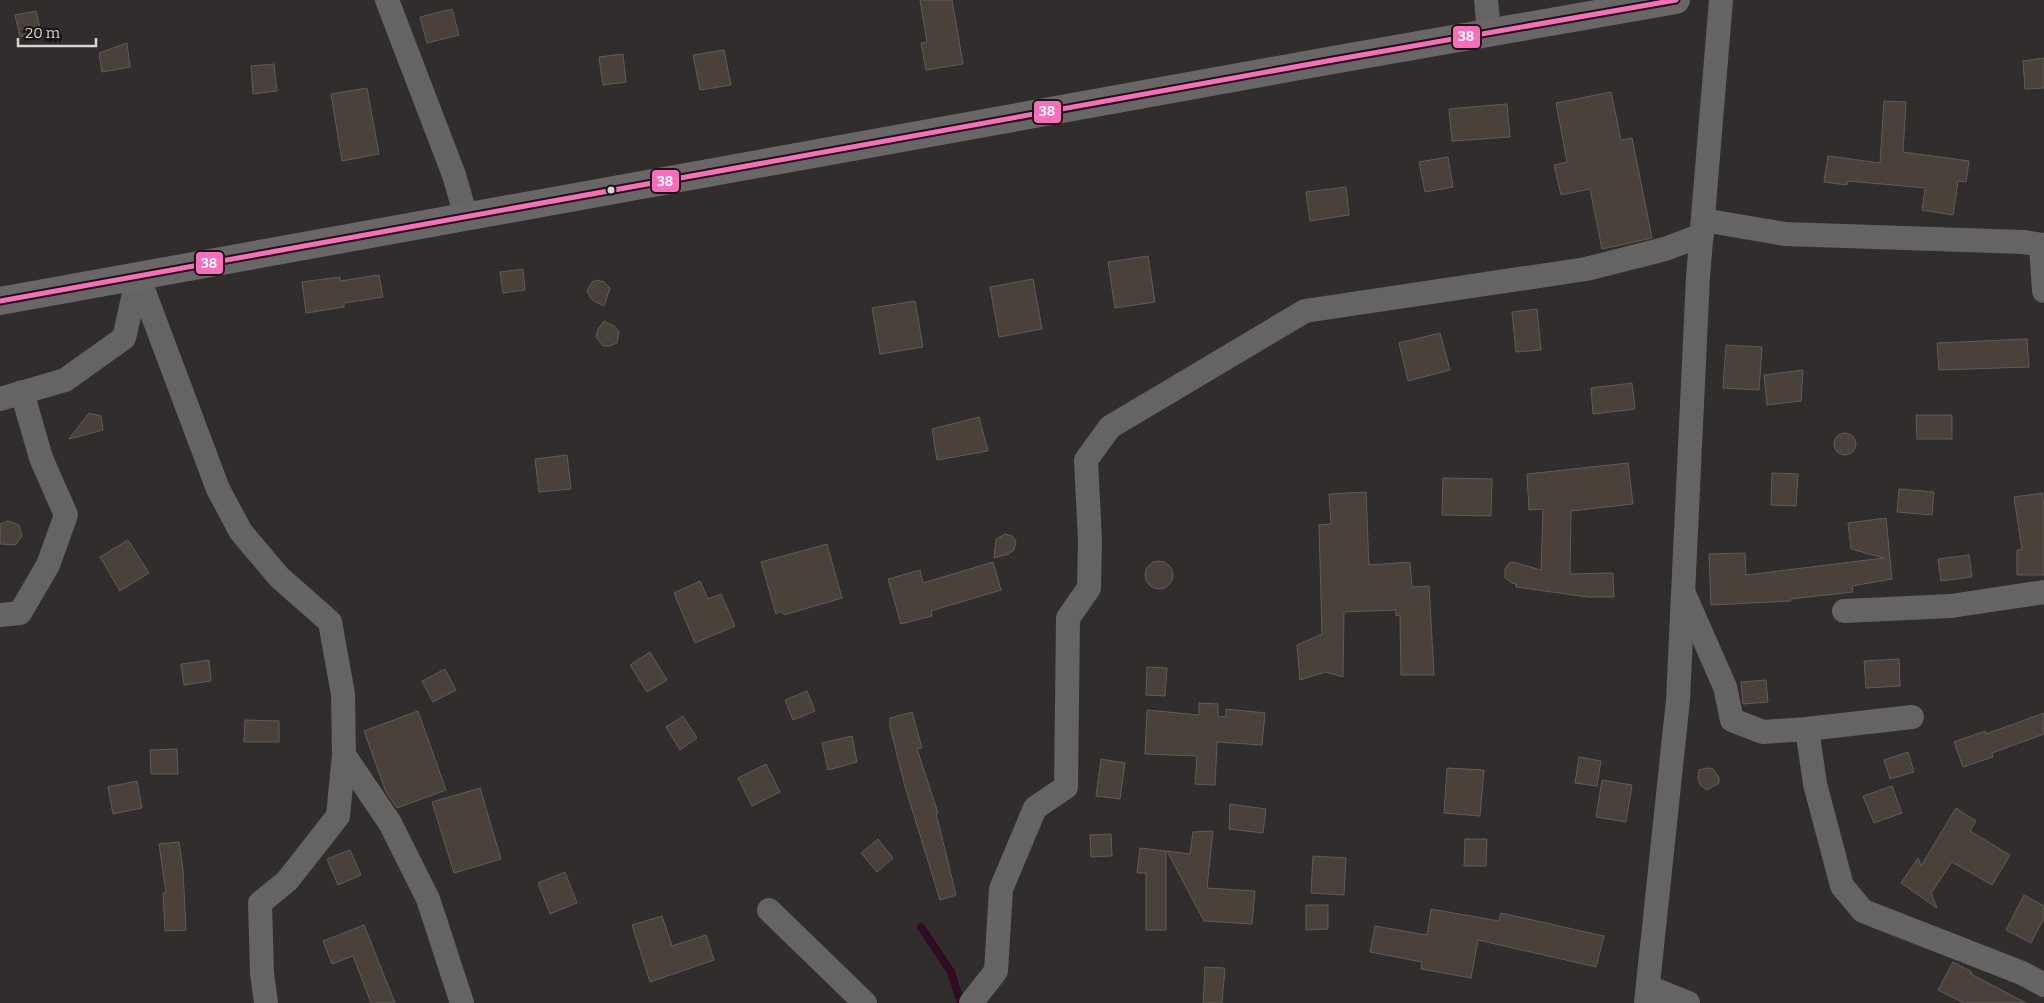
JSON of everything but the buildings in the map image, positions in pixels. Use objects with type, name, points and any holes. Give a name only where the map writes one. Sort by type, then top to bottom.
[{"type":"main road","points":[[0,301],[1676,0]]},
{"type":"street","points":[[387,0],[454,175],[466,217]]},
{"type":"street","points":[[1486,0],[1489,33]]},
{"type":"street","points":[[1688,1003],[1647,995],[1678,700],[1702,227],[1721,0]]},
{"type":"street","points":[[971,1003],[996,971],[1001,889],[1034,808],[1066,787],[1068,618],[1089,588],[1090,541],[1086,460],[1110,428],[1305,311],[1586,269],[1665,249],[1702,227],[1784,234],[2023,242],[2043,245],[2044,291]]},
{"type":"street","points":[[0,615],[20,613],[48,565],[66,515],[11,396],[65,380],[124,338],[138,276]]},
{"type":"street","points":[[138,276],[218,489],[241,532],[279,577],[330,622],[343,694],[344,755],[338,816],[287,881],[260,903],[262,973],[266,1003]]},
{"type":"street","points":[[1683,591],[1725,687],[1732,720],[1763,732],[1912,717]]},
{"type":"street","points":[[1844,611],[1951,606],[2044,592]]},
{"type":"street","points":[[1807,729],[1815,784],[1842,886],[1863,911],[2022,973],[2044,985]]},
{"type":"street","points":[[344,755],[390,823],[428,899],[462,1003]]},
{"type":"street","points":[[769,910],[865,1003]]},
{"type":"waterway","points":[[921,927],[951,972],[961,1003]]},
{"type":"transit line","name":"38","points":[[0,301],[1333,60],[1676,0]]}]
